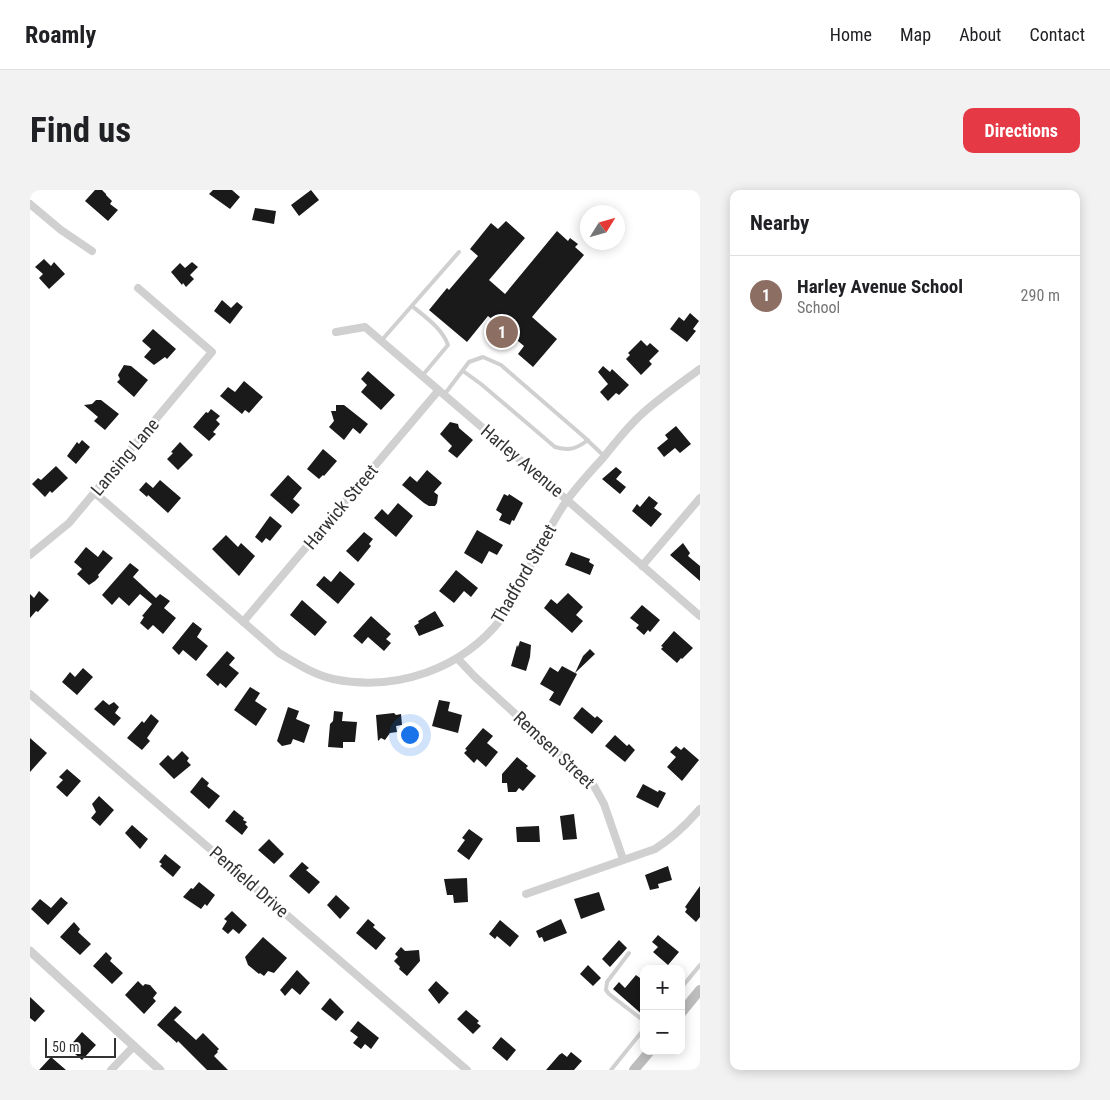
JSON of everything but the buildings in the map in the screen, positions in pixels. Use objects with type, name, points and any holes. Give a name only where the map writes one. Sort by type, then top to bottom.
[{"type":"main road","points":[[683,1010],[700,990]]},
{"type":"main road","points":[[634,1070],[647,1055]]},
{"type":"street","points":[[30,204],[92,251]]},
{"type":"street","name":"Lansing Lane","points":[[30,555],[69,523],[212,352],[138,288]]},
{"type":"street","name":"Harley Avenue","points":[[336,332],[365,327],[700,616]]},
{"type":"street","name":"Thadford Street","points":[[95,493],[279,653],[304,668],[332,679],[360,683],[390,682],[410,678],[431,672],[458,659],[481,640],[503,617],[567,500],[619,437],[641,414],[662,396],[700,369]]},
{"type":"street","name":"Harwick Street","points":[[243,622],[441,393]]},
{"type":"street","points":[[642,566],[700,498]]},
{"type":"street","name":"Remsen Street","points":[[458,659],[475,677],[594,786],[604,804],[623,859]]},
{"type":"street","name":"Penfield Drive","points":[[30,694],[467,1070]]},
{"type":"street","points":[[526,894],[655,849],[670,840],[700,809]]},
{"type":"street","points":[[30,951],[160,1070]]},
{"type":"street","points":[[111,1070],[134,1046]]},
{"type":"lane","points":[[381,341],[459,252]]},
{"type":"lane","points":[[412,306],[440,331],[448,345],[422,376]]},
{"type":"lane","points":[[441,393],[469,362],[483,357],[501,365],[604,456]]},
{"type":"lane","points":[[462,370],[555,447],[564,449],[577,448],[588,440]]},
{"type":"lane","points":[[629,953],[607,982],[606,990],[640,1018]]},
{"type":"lane","points":[[685,983],[700,965]]},
{"type":"lane","points":[[610,1070],[640,1034]]},
{"type":"place","name":"Harley Avenue School","points":[[502,332]]}]
